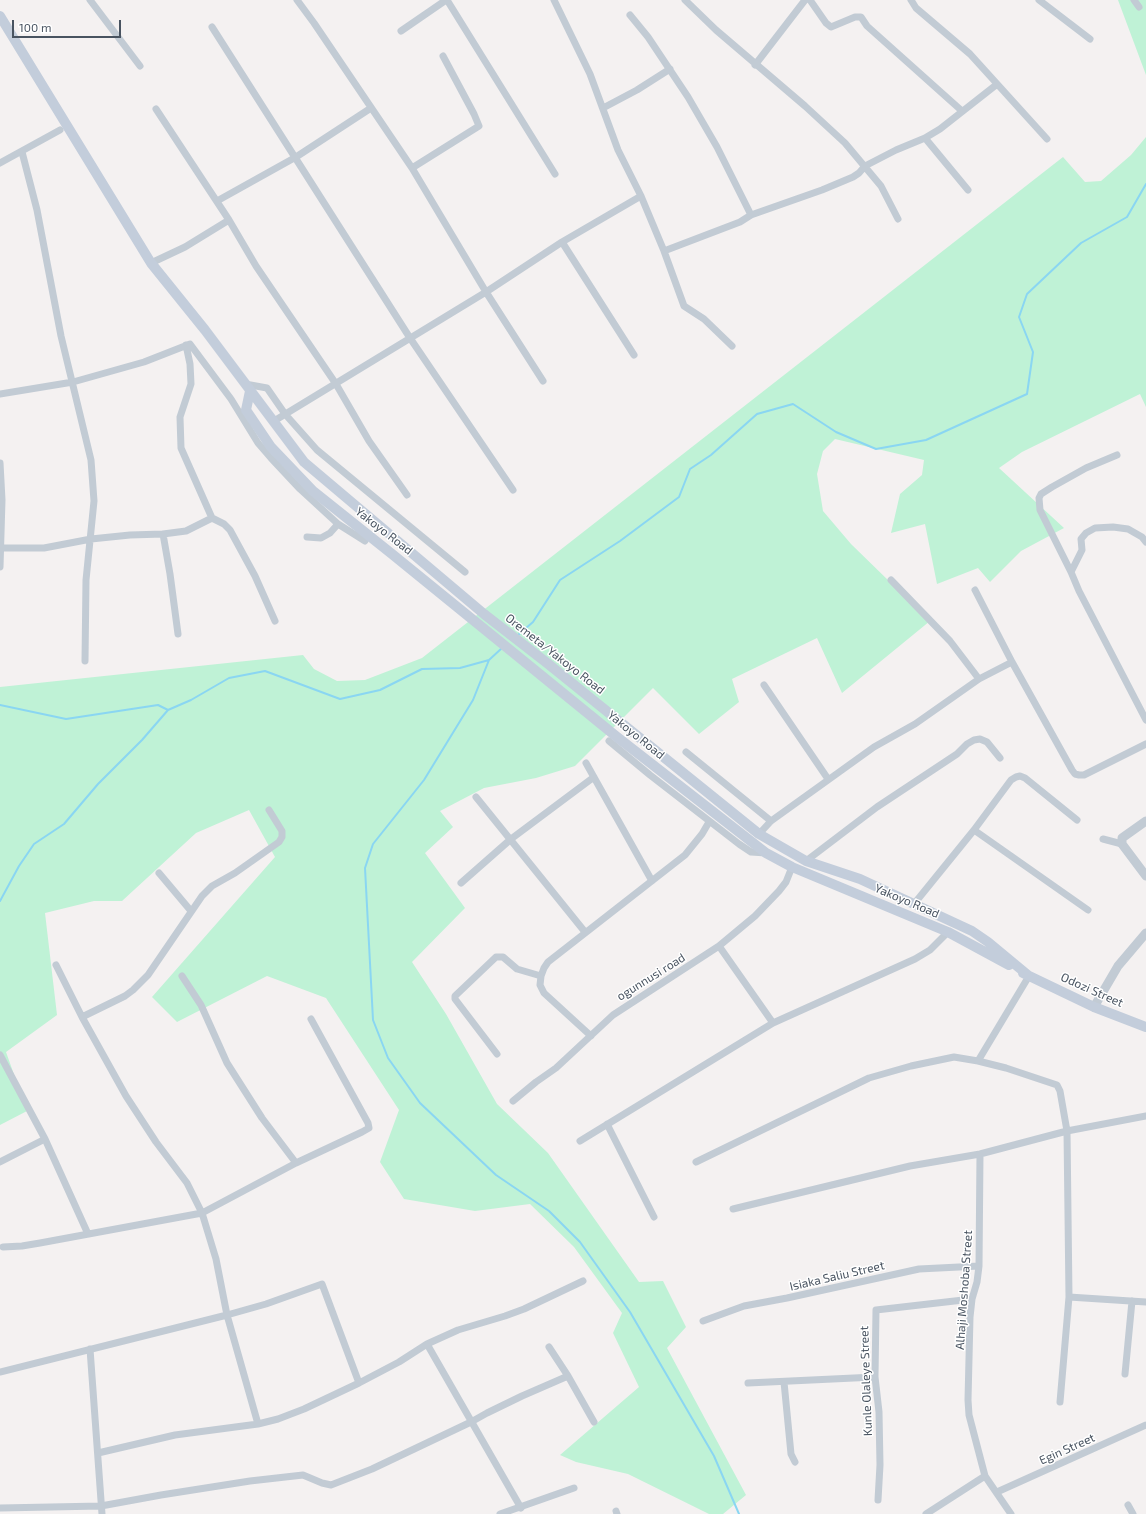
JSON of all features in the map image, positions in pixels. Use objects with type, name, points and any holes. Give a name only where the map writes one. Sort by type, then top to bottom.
[{"type":"main road","name":"Oremeta/Yakoyo Road","points":[[0,16],[151,263],[205,330],[304,462],[484,614],[759,834],[806,861],[860,879],[972,931],[988,942],[1029,976]]},
{"type":"main road","name":"Yakoyo Road","points":[[248,388],[246,410],[271,447],[313,491],[682,788],[766,853],[792,867],[948,932],[1029,976]]},
{"type":"main road","name":"Odozi Street","points":[[1029,976],[1094,1007],[1146,1027]]},
{"type":"street","points":[[90,0],[140,66]]},
{"type":"street","points":[[297,0],[314,22],[412,168],[486,292],[543,380]]},
{"type":"street","points":[[402,31],[447,0],[555,174]]},
{"type":"street","points":[[554,0],[590,74],[618,150],[641,196],[664,251],[684,306],[704,319],[732,346]]},
{"type":"street","points":[[685,0],[755,65],[805,106],[845,143],[881,186],[898,219]]},
{"type":"street","points":[[755,65],[805,0]]},
{"type":"street","points":[[810,0],[826,23],[831,27],[855,17],[860,17],[867,26],[962,111]]},
{"type":"street","points":[[911,0],[916,8],[970,54],[1047,139]]},
{"type":"street","points":[[1038,0],[1090,39]]},
{"type":"street","points":[[1134,0],[1139,7]]},
{"type":"street","points":[[630,15],[648,37],[688,97],[717,147],[751,215]]},
{"type":"street","points":[[212,27],[410,338],[513,490]]},
{"type":"street","points":[[412,168],[479,126],[443,56]]},
{"type":"street","points":[[603,108],[670,70]]},
{"type":"street","points":[[664,251],[740,222],[751,215],[822,190],[853,177],[865,166],[896,150],[926,138],[940,129],[996,84]]},
{"type":"street","points":[[217,201],[296,157],[371,108]]},
{"type":"street","points":[[156,109],[217,201],[256,266],[336,384],[369,441],[407,495]]},
{"type":"street","points":[[0,163],[60,130]]},
{"type":"street","points":[[926,138],[968,190]]},
{"type":"street","points":[[22,152],[36,210],[61,336],[91,460],[94,501],[86,580],[85,661]]},
{"type":"street","points":[[274,421],[486,292],[562,242],[641,196]]},
{"type":"street","points":[[151,263],[185,247],[229,220]]},
{"type":"street","points":[[562,242],[634,355]]},
{"type":"street","points":[[0,394],[72,382],[144,362],[191,344],[231,399],[258,443],[271,458],[300,489],[338,524],[365,541]]},
{"type":"street","points":[[186,345],[190,364],[191,384],[180,416],[181,448],[212,518],[224,524],[230,530],[255,576],[275,621]]},
{"type":"street","points":[[248,388],[267,388],[285,414],[317,450],[465,572]]},
{"type":"street","points":[[1117,455],[1086,468],[1041,494],[1039,498],[1040,510],[1079,591],[1146,720]]},
{"type":"street","points":[[0,463],[2,500],[0,567]]},
{"type":"street","points":[[0,548],[44,548],[91,539],[186,531],[212,518]]},
{"type":"street","points":[[307,537],[320,538],[330,533],[338,524]]},
{"type":"street","points":[[1071,572],[1082,550],[1081,539],[1086,533],[1095,528],[1113,527],[1128,529],[1142,537],[1146,542]]},
{"type":"street","points":[[163,534],[178,634]]},
{"type":"street","points":[[890,580],[950,641],[979,679]]},
{"type":"street","points":[[975,590],[1012,662],[1075,774],[1084,774],[1146,744]]},
{"type":"street","points":[[759,834],[771,821],[874,747],[915,724],[979,679],[1012,662]]},
{"type":"street","points":[[764,685],[828,779]]},
{"type":"street","points":[[806,861],[877,807],[956,754],[966,744],[980,739],[987,742],[1000,758]]},
{"type":"street","points":[[609,741],[709,822],[751,852],[766,853]]},
{"type":"street","points":[[686,752],[771,821]]},
{"type":"street","points":[[586,763],[652,881]]},
{"type":"street","points":[[914,904],[974,830],[1011,780],[1016,777],[1020,776],[1025,778],[1077,820]]},
{"type":"street","points":[[462,883],[511,840],[594,777]]},
{"type":"street","points":[[476,797],[585,932]]},
{"type":"street","points":[[82,1017],[125,996],[133,990],[148,975],[191,911],[212,886],[235,873],[279,842],[282,837],[282,831],[269,810]]},
{"type":"street","points":[[1146,821],[1122,838],[1122,844],[1146,876]]},
{"type":"street","points":[[591,1036],[544,993],[540,985],[541,976],[548,962],[685,855],[702,834],[709,822]]},
{"type":"street","points":[[974,830],[1088,910]]},
{"type":"street","points":[[1103,839],[1122,844]]},
{"type":"street","name":"ogunnusi road","points":[[514,1101],[536,1082],[556,1068],[613,1015],[720,946],[755,916],[779,892],[786,882],[792,867]]},
{"type":"street","points":[[159,873],[191,911]]},
{"type":"street","points":[[580,1141],[773,1023],[915,959],[930,950],[948,932]]},
{"type":"street","points":[[1094,1007],[1118,966],[1146,933]]},
{"type":"street","points":[[720,946],[773,1023]]},
{"type":"street","points":[[497,1054],[455,999],[455,996],[496,957],[503,957],[516,969],[541,976]]},
{"type":"street","points":[[56,965],[82,1017],[126,1096],[156,1142],[187,1183],[202,1212],[216,1259],[227,1315],[258,1424]]},
{"type":"street","points":[[182,976],[201,1005],[227,1063],[262,1118],[296,1163]]},
{"type":"street","points":[[978,1061],[1029,976]]},
{"type":"street","points":[[3,1247],[22,1246],[202,1212],[296,1163],[369,1128],[368,1123],[311,1019]]},
{"type":"street","points":[[0,1055],[45,1139],[88,1234]]},
{"type":"street","points":[[696,1162],[869,1078],[911,1066],[954,1057],[1006,1068],[1057,1085],[1060,1091],[1067,1131],[1069,1297],[1060,1402]]},
{"type":"street","points":[[733,1209],[910,1166],[980,1154],[1067,1131],[1146,1116]]},
{"type":"street","points":[[607,1124],[654,1217]]},
{"type":"street","points":[[0,1162],[45,1139]]},
{"type":"street","name":"Alhaji Moshoba Street","points":[[980,1154],[979,1266],[977,1282],[972,1299],[968,1400],[969,1415],[985,1476],[1011,1514]]},
{"type":"street","name":"Isiaka Saliu Street","points":[[703,1321],[744,1306],[913,1270],[979,1266]]},
{"type":"street","points":[[98,1453],[175,1435],[258,1424],[278,1419],[304,1409],[359,1383],[427,1344],[458,1330],[524,1309],[583,1281]]},
{"type":"street","points":[[0,1372],[227,1315],[266,1304],[322,1284],[359,1383]]},
{"type":"street","points":[[1069,1297],[1146,1302]]},
{"type":"street","name":"Kunle Olaleye Street","points":[[878,1500],[880,1465],[879,1419],[875,1377],[876,1310],[972,1299]]},
{"type":"street","points":[[1125,1374],[1132,1301]]},
{"type":"street","points":[[427,1344],[521,1508]]},
{"type":"street","points":[[549,1347],[568,1376],[594,1422]]},
{"type":"street","points":[[90,1349],[102,1510]]},
{"type":"street","points":[[0,1508],[102,1510],[161,1495],[243,1482],[304,1475],[322,1483],[331,1485],[372,1469],[471,1422],[515,1399],[568,1376]]},
{"type":"street","points":[[748,1383],[875,1377]]},
{"type":"street","points":[[784,1382],[792,1454],[795,1462]]},
{"type":"street","name":"Egin Street","points":[[997,1492],[1146,1425]]},
{"type":"street","points":[[926,1514],[985,1476]]},
{"type":"street","points":[[500,1514],[521,1508],[574,1488]]},
{"type":"street","points":[[1128,1505],[1133,1514]]},
{"type":"green space","points":[[1118,0],[1146,0],[1146,75]]},
{"type":"green space","points":[[1146,137],[1146,407],[1140,394],[1022,452],[999,468],[1064,528],[1021,551],[990,582],[978,568],[937,584],[925,524],[891,533],[900,494],[922,475],[924,460],[835,439],[823,451],[817,474],[823,511],[851,544],[930,621],[842,693],[817,638],[732,679],[739,702],[699,734],[653,688],[575,766],[536,778],[484,788],[440,811],[453,827],[425,853],[465,908],[412,962],[446,1014],[497,1104],[548,1153],[639,1282],[663,1281],[686,1327],[667,1348],[746,1495],[723,1514],[709,1514],[628,1474],[576,1462],[560,1455],[639,1387],[613,1333],[622,1313],[574,1247],[530,1204],[475,1211],[404,1199],[380,1162],[399,1110],[326,998],[267,976],[177,1022],[152,997],[275,857],[249,810],[196,833],[122,901],[94,901],[45,913],[57,1015],[6,1052],[27,1111],[0,1125],[0,687],[303,655],[314,669],[337,681],[365,680],[422,658],[1063,157],[1085,182],[1101,181],[1131,155]]},
{"type":"waterway","points":[[518,635],[533,622],[560,580],[620,541],[679,497],[690,469],[711,455],[757,414],[793,404],[836,432],[876,449],[926,440],[1027,394],[1033,352],[1019,317],[1027,294],[1081,243],[1127,217],[1146,184]]},
{"type":"waterway","points":[[0,705],[66,719],[158,705],[168,710],[191,700],[229,678],[265,671],[340,699],[380,690],[422,669],[460,668],[489,660],[502,648]]},
{"type":"waterway","points":[[489,660],[473,700],[424,780],[373,844],[365,868],[373,1020],[388,1058],[420,1103],[496,1175],[549,1211],[580,1242],[630,1312],[714,1456],[739,1514]]},
{"type":"waterway","points":[[0,901],[19,866],[34,844],[64,824],[98,784],[142,740],[168,710]]}]
